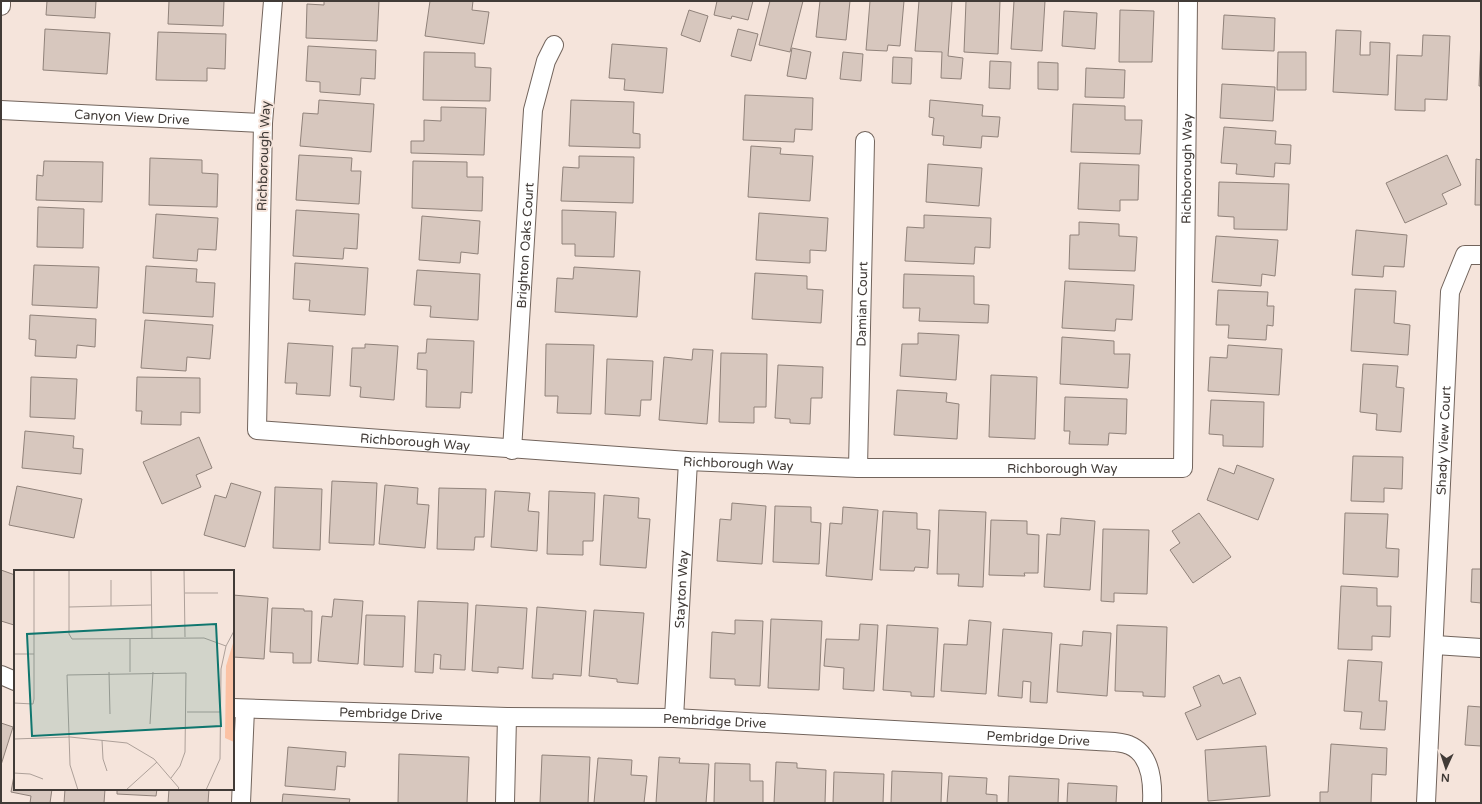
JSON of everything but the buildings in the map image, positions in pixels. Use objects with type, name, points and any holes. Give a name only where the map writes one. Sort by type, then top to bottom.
[{"type":"street","points":[[1,1],[1,6]]},
{"type":"street","name":"Richborough Way","points":[[273,1],[263,123],[257,430],[512,450],[688,461],[858,468],[1183,468],[1188,1]]},
{"type":"street","name":"Brighton Oaks Court","points":[[512,450],[533,110],[546,61],[554,45]]},
{"type":"street","name":"Canyon View Drive","points":[[1,110],[263,123]]},
{"type":"street","name":"Damian Court","points":[[858,468],[865,141]]},
{"type":"street","name":"Shady View Court","points":[[1435,645],[1450,292],[1465,254],[1481,255]]},
{"type":"street","name":"Stayton Way","points":[[674,718],[688,461]]},
{"type":"street","points":[[1426,803],[1435,645],[1481,648]]},
{"type":"street","points":[[1,675],[14,680]]},
{"type":"street","points":[[239,708],[241,803]]},
{"type":"street","name":"Pembridge Drive","points":[[239,708],[507,717],[674,718],[1089,740],[1129,745],[1143,755],[1149,769],[1152,785],[1152,803]]},
{"type":"street","points":[[505,803],[507,717]]}]
